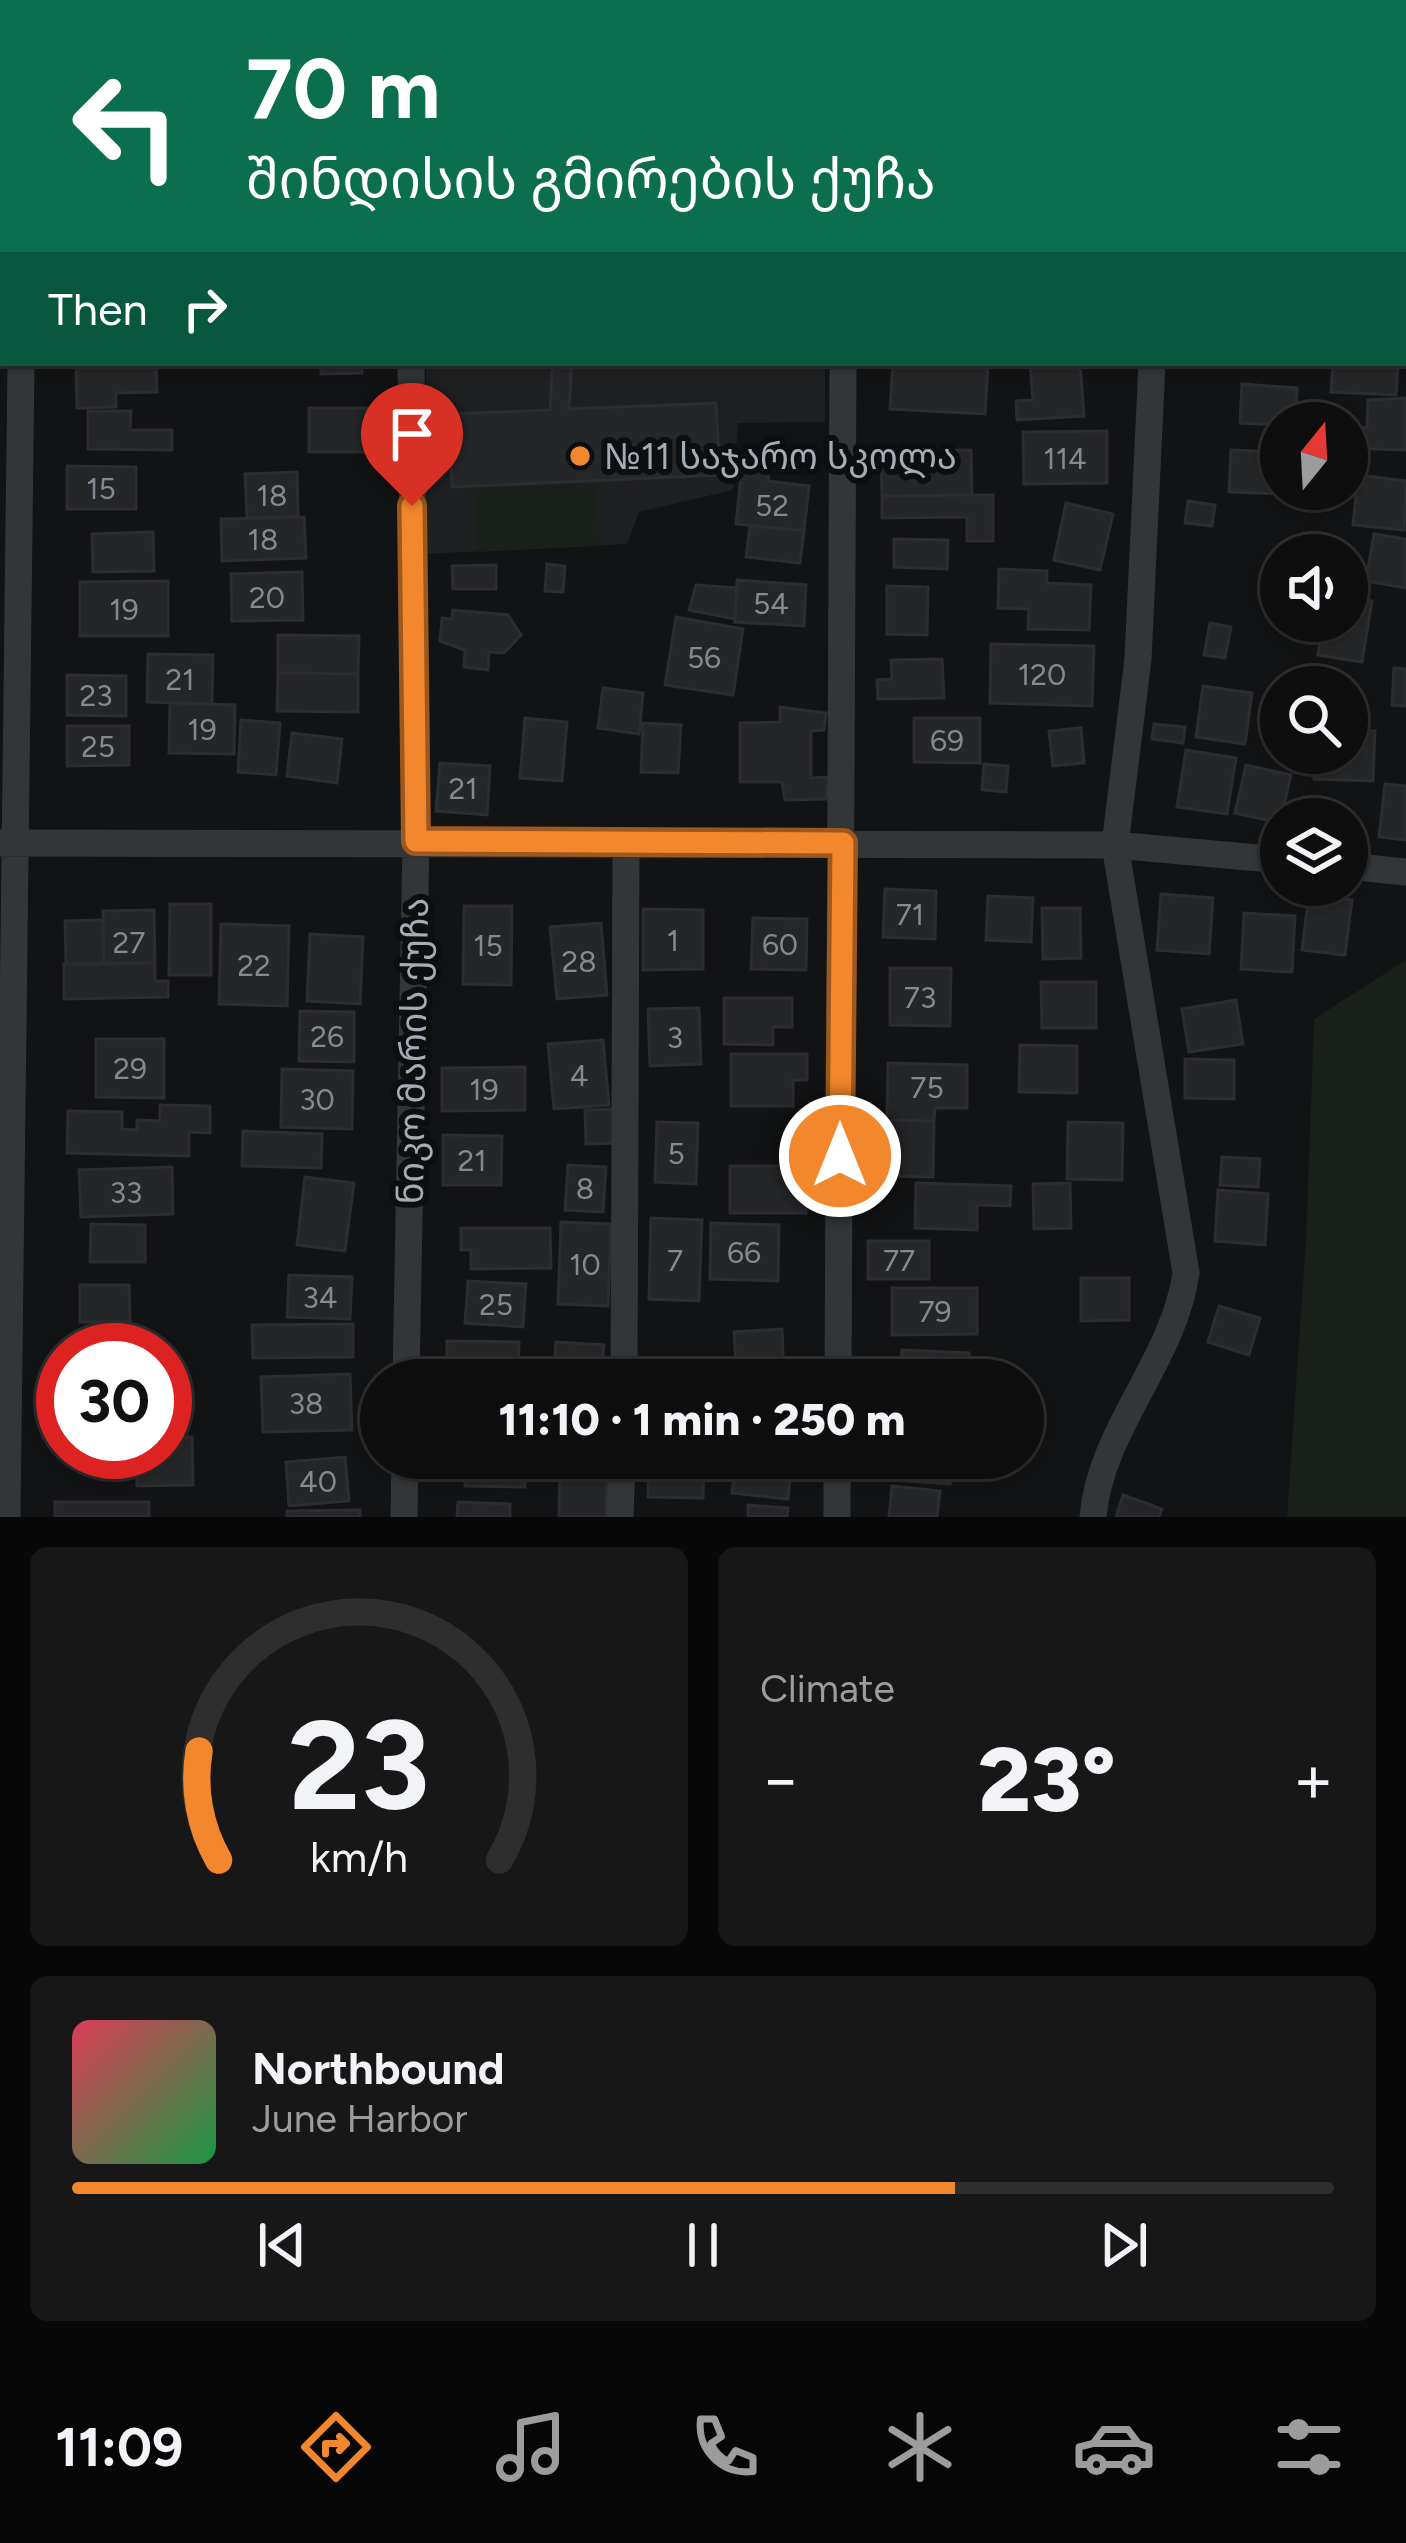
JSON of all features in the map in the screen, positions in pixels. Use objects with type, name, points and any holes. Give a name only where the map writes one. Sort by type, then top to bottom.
[{"type":"street","points":[[7,1517],[8,843],[21,366]]},
{"type":"street","name":"ნიკო მარის ქუჩა","points":[[406,1359],[416,841],[411,366]]},
{"type":"street","points":[[838,1359],[843,366]]},
{"type":"street","points":[[1093,1517],[1096,1484],[1180,1315],[1186,1273],[1115,845],[1138,658],[1152,366]]},
{"type":"street","points":[[624,1359],[626,842]]},
{"type":"street","points":[[8,843],[1115,845],[1260,858]]},
{"type":"street","points":[[1368,868],[1406,872]]},
{"type":"street","points":[[404,1517],[405,1479]]},
{"type":"street","points":[[620,1517],[621,1479]]},
{"type":"street","points":[[837,1479],[837,1517]]},
{"type":"shaded area","name":"№11 საჯარო სკოლა","points":[[426,366],[825,366],[825,422],[738,423],[733,490],[639,512],[627,544],[425,554]]},
{"type":"shaded area","points":[[596,484],[599,546],[477,552],[474,490]]},
{"type":"shaded area","points":[[1406,960],[1406,1517],[1287,1517],[1306,1238],[1314,1019]]},
{"type":"building","points":[[76,366],[156,366],[157,392],[116,393],[116,407],[77,408]]},
{"type":"building","points":[[321,366],[361,366],[362,373],[321,374]]},
{"type":"building","points":[[553,366],[572,366],[569,409],[716,403],[720,475],[452,487],[449,414],[550,410]]},
{"type":"building","points":[[893,366],[988,366],[985,414],[890,409]]},
{"type":"building","points":[[1030,366],[1080,366],[1084,416],[1017,420],[1016,401],[1033,400]]},
{"type":"building","points":[[1333,366],[1398,366],[1396,395],[1331,392]]},
{"type":"building","points":[[1242,384],[1297,388],[1296,402],[1260,402],[1260,424],[1240,423]]},
{"type":"building","points":[[1406,398],[1406,450],[1368,449],[1368,400]]},
{"type":"building","points":[[309,408],[377,408],[377,452],[309,452]]},
{"type":"building","points":[[88,411],[131,411],[130,430],[172,430],[172,450],[88,449]]},
{"type":"building","points":[[1107,431],[1107,483],[1024,484],[1023,432]]},
{"type":"building","points":[[971,450],[972,495],[882,496],[881,451]]},
{"type":"building","points":[[1231,450],[1260,451],[1260,493],[1229,492]]},
{"type":"building","points":[[742,465],[769,468],[768,481],[809,486],[804,531],[736,524]]},
{"type":"building","points":[[67,466],[136,467],[136,509],[67,509]]},
{"type":"building","points":[[297,472],[298,516],[247,518],[245,474]]},
{"type":"building","points":[[1368,476],[1406,481],[1404,530],[1353,525],[1354,510],[1368,510]]},
{"type":"building","points":[[993,495],[993,541],[967,541],[967,517],[882,518],[882,496]]},
{"type":"building","points":[[1188,501],[1215,505],[1212,526],[1185,523]]},
{"type":"building","points":[[1066,503],[1113,514],[1100,570],[1054,560]]},
{"type":"building","points":[[304,517],[306,558],[222,561],[221,519]]},
{"type":"building","points":[[750,526],[804,531],[800,563],[746,557]]},
{"type":"building","points":[[153,532],[154,571],[93,572],[92,534]]},
{"type":"building","points":[[1374,534],[1406,539],[1406,588],[1368,581]]},
{"type":"building","points":[[894,539],[948,540],[947,569],[894,567]]},
{"type":"building","points":[[547,564],[565,566],[563,592],[545,591]]},
{"type":"building","points":[[496,565],[496,589],[453,589],[452,566]]},
{"type":"building","points":[[999,569],[1047,571],[1047,583],[1091,585],[1089,630],[1028,629],[1029,609],[998,608]]},
{"type":"building","points":[[302,572],[303,620],[232,621],[231,574]]},
{"type":"building","points":[[737,580],[806,585],[804,626],[735,622]]},
{"type":"building","points":[[168,581],[168,636],[80,636],[80,582]]},
{"type":"building","points":[[696,585],[737,588],[735,619],[689,610]]},
{"type":"building","points":[[887,586],[928,587],[927,635],[887,634]]},
{"type":"building","points":[[453,610],[508,615],[521,635],[504,653],[489,652],[488,670],[464,667],[465,650],[440,641],[442,618],[452,619]]},
{"type":"building","points":[[676,617],[743,629],[733,695],[665,685]]},
{"type":"building","points":[[1210,623],[1231,627],[1225,658],[1204,655]]},
{"type":"building","points":[[278,635],[359,636],[358,674],[278,673]]},
{"type":"building","points":[[1320,642],[1365,642],[1362,662],[1318,655]]},
{"type":"building","points":[[991,644],[1094,646],[1092,706],[990,703]]},
{"type":"building","points":[[148,654],[213,655],[212,704],[147,702]]},
{"type":"building","points":[[942,659],[944,698],[878,699],[877,680],[892,679],[891,660]]},
{"type":"building","points":[[1394,668],[1406,669],[1406,706],[1392,705]]},
{"type":"building","points":[[278,673],[358,674],[358,712],[277,711]]},
{"type":"building","points":[[67,675],[126,676],[126,716],[67,715]]},
{"type":"building","points":[[1203,686],[1252,693],[1245,744],[1196,737]]},
{"type":"building","points":[[603,688],[643,693],[639,734],[598,728]]},
{"type":"building","points":[[170,703],[235,705],[234,754],[169,753]]},
{"type":"building","points":[[780,707],[826,713],[824,730],[811,731],[811,778],[829,777],[826,799],[785,800],[782,782],[740,782],[740,723],[780,722]]},
{"type":"building","points":[[525,718],[567,722],[562,781],[520,778]]},
{"type":"building","points":[[914,718],[980,718],[980,763],[914,762]]},
{"type":"building","points":[[241,720],[280,723],[276,775],[238,772]]},
{"type":"building","points":[[643,723],[681,725],[678,773],[641,772]]},
{"type":"building","points":[[1154,724],[1185,727],[1183,743],[1152,739]]},
{"type":"building","points":[[67,726],[129,726],[129,765],[67,766]]},
{"type":"building","points":[[1081,728],[1084,763],[1053,766],[1049,731]]},
{"type":"building","points":[[1368,731],[1375,731],[1373,781],[1314,779],[1314,774],[1368,774]]},
{"type":"building","points":[[292,733],[342,739],[337,783],[287,776]]},
{"type":"building","points":[[1186,750],[1236,758],[1227,814],[1177,807]]},
{"type":"building","points":[[440,763],[490,766],[487,815],[436,811]]},
{"type":"building","points":[[984,764],[1008,766],[1006,792],[982,790]]},
{"type":"building","points":[[1246,765],[1260,768],[1260,774],[1291,775],[1286,798],[1260,798],[1260,819],[1235,813]]},
{"type":"building","points":[[1385,784],[1406,786],[1406,840],[1379,837]]},
{"type":"building","points":[[885,889],[936,891],[935,939],[883,937]]},
{"type":"building","points":[[1161,894],[1213,898],[1209,954],[1157,950]]},
{"type":"building","points":[[988,896],[1033,898],[1031,942],[986,940]]},
{"type":"building","points":[[170,904],[211,904],[211,975],[169,975]]},
{"type":"building","points":[[464,906],[512,906],[511,985],[463,984]]},
{"type":"building","points":[[1308,906],[1351,906],[1345,955],[1302,950]]},
{"type":"building","points":[[1042,908],[1080,908],[1081,958],[1043,959]]},
{"type":"building","points":[[643,909],[703,910],[703,969],[643,970]]},
{"type":"building","points":[[154,910],[155,963],[104,964],[103,911]]},
{"type":"building","points":[[1244,913],[1295,916],[1292,972],[1241,969]]},
{"type":"building","points":[[753,918],[807,919],[806,970],[751,969]]},
{"type":"building","points":[[103,920],[104,964],[66,964],[65,921]]},
{"type":"building","points":[[601,923],[607,995],[557,999],[550,927]]},
{"type":"building","points":[[221,924],[289,926],[287,1006],[219,1004]]},
{"type":"building","points":[[310,934],[363,937],[360,1004],[307,1001]]},
{"type":"building","points":[[155,963],[155,981],[168,981],[168,997],[64,999],[64,964]]},
{"type":"building","points":[[890,968],[951,968],[950,1026],[890,1025]]},
{"type":"building","points":[[1041,982],[1096,982],[1096,1028],[1042,1028]]},
{"type":"building","points":[[724,998],[792,998],[792,1027],[773,1027],[773,1045],[724,1044]]},
{"type":"building","points":[[1236,1000],[1243,1044],[1189,1052],[1182,1009]]},
{"type":"building","points":[[699,1008],[701,1064],[650,1066],[648,1009]]},
{"type":"building","points":[[300,1011],[354,1012],[354,1062],[299,1061]]},
{"type":"building","points":[[96,1039],[164,1039],[164,1098],[96,1097]]},
{"type":"building","points":[[603,1040],[609,1105],[554,1109],[548,1044]]},
{"type":"building","points":[[1020,1045],[1077,1046],[1077,1093],[1019,1092]]},
{"type":"building","points":[[731,1054],[807,1054],[807,1080],[793,1080],[793,1106],[731,1106]]},
{"type":"building","points":[[1185,1059],[1234,1060],[1234,1099],[1185,1098]]},
{"type":"building","points":[[888,1063],[967,1065],[967,1108],[935,1108],[934,1121],[887,1120]]},
{"type":"building","points":[[525,1067],[525,1110],[442,1111],[442,1068]]},
{"type":"building","points":[[282,1069],[353,1071],[352,1129],[281,1127]]},
{"type":"building","points":[[160,1105],[210,1106],[210,1133],[189,1132],[189,1156],[67,1153],[68,1111],[122,1112],[122,1129],[137,1130],[137,1120],[160,1121]]},
{"type":"building","points":[[619,1109],[620,1143],[586,1144],[585,1110]]},
{"type":"building","points":[[887,1120],[934,1121],[933,1177],[886,1176]]},
{"type":"building","points":[[657,1122],[698,1123],[696,1184],[655,1182]]},
{"type":"building","points":[[1068,1122],[1123,1123],[1122,1180],[1067,1179]]},
{"type":"building","points":[[243,1131],[322,1134],[321,1168],[242,1166]]},
{"type":"building","points":[[443,1135],[502,1136],[501,1185],[443,1185]]},
{"type":"building","points":[[1222,1157],[1260,1159],[1258,1187],[1220,1185]]},
{"type":"building","points":[[568,1165],[606,1167],[603,1212],[565,1210]]},
{"type":"building","points":[[730,1166],[806,1166],[806,1213],[730,1213]]},
{"type":"building","points":[[172,1167],[173,1214],[81,1217],[79,1170]]},
{"type":"building","points":[[305,1177],[354,1183],[345,1251],[297,1245]]},
{"type":"building","points":[[916,1183],[1011,1186],[1010,1206],[977,1205],[977,1230],[915,1228]]},
{"type":"building","points":[[1070,1183],[1071,1228],[1034,1229],[1033,1184]]},
{"type":"building","points":[[1218,1190],[1268,1194],[1265,1245],[1215,1241]]},
{"type":"building","points":[[651,1218],[702,1220],[699,1301],[649,1299]]},
{"type":"building","points":[[561,1222],[611,1224],[608,1306],[558,1304]]},
{"type":"building","points":[[711,1223],[779,1225],[778,1281],[710,1279]]},
{"type":"building","points":[[91,1224],[145,1225],[145,1262],[90,1262]]},
{"type":"building","points":[[461,1228],[550,1228],[551,1268],[471,1269],[471,1250],[461,1250]]},
{"type":"building","points":[[868,1241],[929,1241],[929,1279],[868,1279]]},
{"type":"building","points":[[289,1275],[352,1277],[350,1319],[287,1317]]},
{"type":"building","points":[[1081,1278],[1129,1278],[1129,1320],[1081,1321]]},
{"type":"building","points":[[468,1281],[526,1284],[523,1327],[465,1323]]},
{"type":"building","points":[[80,1285],[129,1285],[130,1322],[80,1322]]},
{"type":"building","points":[[892,1288],[977,1288],[977,1334],[892,1335]]},
{"type":"building","points":[[1219,1306],[1260,1318],[1249,1355],[1208,1342]]},
{"type":"building","points":[[353,1324],[353,1357],[253,1358],[252,1325]]},
{"type":"building","points":[[782,1329],[783,1359],[736,1359],[734,1332]]},
{"type":"building","points":[[447,1341],[519,1342],[519,1359],[447,1359]]},
{"type":"building","points":[[556,1342],[604,1345],[603,1359],[555,1359]]},
{"type":"building","points":[[902,1350],[969,1353],[969,1359],[902,1359]]},
{"type":"building","points":[[350,1374],[352,1430],[263,1432],[261,1377]]},
{"type":"building","points":[[192,1437],[193,1485],[137,1486],[137,1479],[192,1479]]},
{"type":"building","points":[[345,1457],[349,1501],[289,1506],[286,1462]]},
{"type":"building","points":[[465,1479],[525,1479],[525,1487],[465,1486]]},
{"type":"building","points":[[560,1479],[607,1479],[606,1517],[559,1517]]},
{"type":"building","points":[[648,1479],[703,1479],[703,1498],[648,1497]]},
{"type":"building","points":[[734,1479],[790,1479],[788,1499],[732,1493]]},
{"type":"building","points":[[895,1479],[950,1479],[950,1484]]},
{"type":"building","points":[[892,1486],[940,1491],[937,1517],[889,1517]]},
{"type":"building","points":[[1123,1495],[1162,1509],[1159,1517],[1116,1517]]},
{"type":"building","points":[[55,1502],[149,1502],[149,1517],[55,1517]]},
{"type":"building","points":[[458,1502],[510,1504],[510,1517],[457,1517]]},
{"type":"building","points":[[748,1505],[788,1508],[787,1517],[748,1517]]},
{"type":"building","points":[[360,1510],[360,1517],[287,1517],[287,1511]]},
{"type":"place","name":"№11 საჯარო სკოლა","points":[[580,456]]},
{"type":"route","points":[[412,506],[416,841],[843,843],[840,1156]]}]
